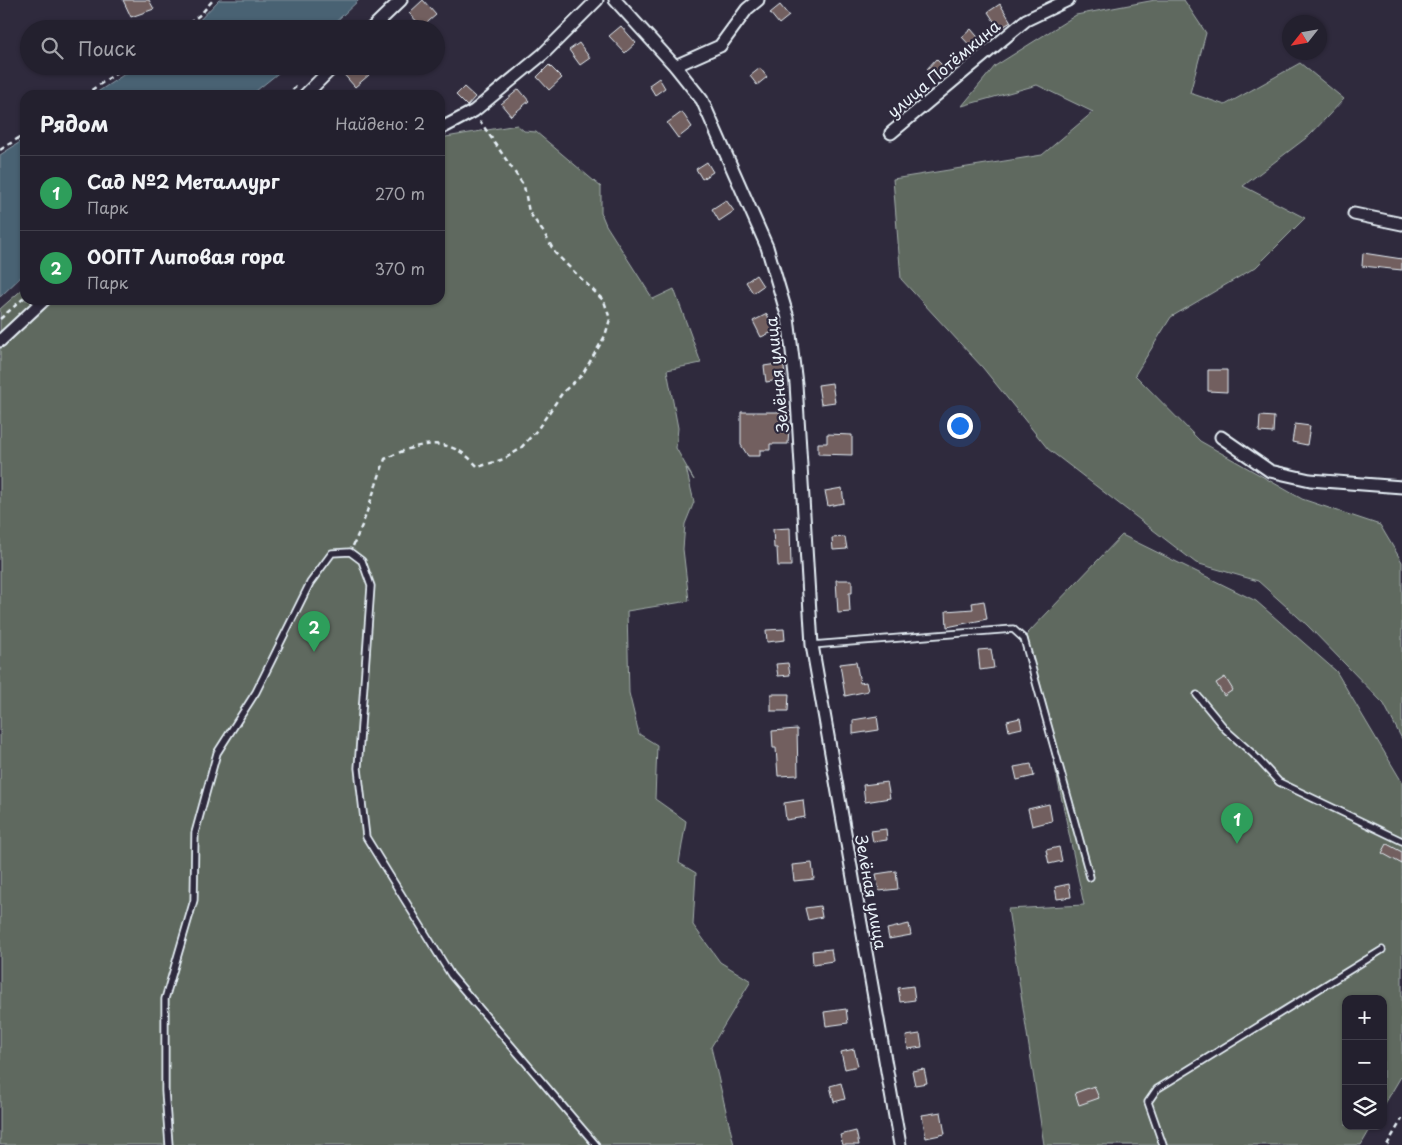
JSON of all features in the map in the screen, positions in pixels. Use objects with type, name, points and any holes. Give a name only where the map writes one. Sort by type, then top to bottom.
[{"type":"street","points":[[380,20],[401,0]]},
{"type":"street","points":[[445,126],[474,111],[542,54],[597,0]]},
{"type":"street","name":"Зелёная улица","points":[[616,0],[675,66],[702,100],[767,247],[788,318],[796,384],[812,645],[900,1145]]},
{"type":"street","points":[[675,66],[720,46],[747,9],[758,0]]},
{"type":"street","name":"улица Потёмкина","points":[[890,133],[1026,20],[1068,0]]},
{"type":"street","points":[[310,90],[325,75]]},
{"type":"street","points":[[1354,214],[1402,224]]},
{"type":"street","points":[[0,341],[39,305]]},
{"type":"street","points":[[1221,437],[1270,471],[1310,480],[1402,487]]},
{"type":"lane","points":[[169,1145],[165,1091],[166,999],[194,900],[195,834],[217,753],[256,692],[310,583],[332,554],[350,552],[362,561],[370,586],[358,768],[366,837],[451,975],[596,1145]]},
{"type":"lane","points":[[812,645],[1013,629],[1024,639],[1090,877]]},
{"type":"lane","points":[[1197,695],[1226,730],[1253,754],[1279,782],[1402,841]]},
{"type":"lane","points":[[1163,1145],[1148,1102],[1157,1089],[1382,950]]},
{"type":"path","points":[[193,20],[213,0]]},
{"type":"path","points":[[91,90],[114,75]]},
{"type":"path","points":[[350,552],[363,523],[385,459],[410,447],[431,445],[451,445],[467,454],[478,467],[504,459],[520,449],[537,430],[563,392],[582,375],[605,336],[610,319],[604,301],[555,253],[544,233],[528,212],[524,186],[474,111]]},
{"type":"path","points":[[0,150],[20,137]]},
{"type":"path","points":[[0,319],[20,301]]},
{"type":"path","points":[[1387,1145],[1402,1119]]},
{"type":"green space","points":[[1155,0],[1184,0],[1206,33],[1190,93],[1225,105],[1300,63],[1344,99],[1310,135],[1243,186],[1305,218],[1256,267],[1171,317],[1135,375],[1200,441],[1302,499],[1380,525],[1402,562],[1402,739],[1384,704],[1307,625],[1258,581],[1196,563],[1048,449],[983,368],[901,279],[893,179],[1042,155],[1093,112],[1037,85],[962,106],[995,66],[1076,15]]},
{"type":"green space","points":[[517,125],[524,131],[536,132],[601,187],[601,213],[606,225],[653,299],[674,289],[701,363],[667,370],[678,428],[676,448],[694,480],[686,468],[694,502],[685,524],[683,549],[689,601],[627,611],[629,693],[639,734],[657,745],[655,799],[686,821],[679,863],[696,873],[693,925],[720,962],[751,981],[711,1047],[734,1145],[0,1145],[0,309],[20,291],[20,305],[445,305],[445,137]]},
{"type":"green space","points":[[1122,535],[1256,601],[1336,671],[1402,782],[1402,1075],[1387,1100],[1387,995],[1342,995],[1342,1130],[1370,1130],[1361,1145],[1044,1145],[1008,909],[1084,905],[1027,634]]},
{"type":"water","points":[[219,0],[359,0],[338,20],[200,20]]},
{"type":"water","points":[[123,75],[276,75],[257,90],[101,90]]},
{"type":"water","points":[[20,142],[20,278],[0,297],[0,155]]},
{"type":"building","points":[[123,0],[149,0],[154,9],[131,17]]},
{"type":"building","points":[[423,0],[436,15],[430,20],[416,20],[409,13]]},
{"type":"building","points":[[1000,4],[1011,22],[999,29],[988,12]]},
{"type":"building","points":[[780,5],[789,16],[779,24],[770,13]]},
{"type":"building","points":[[621,26],[636,43],[625,53],[609,36]]},
{"type":"building","points":[[971,29],[982,42],[974,50],[962,37]]},
{"type":"building","points":[[579,43],[590,58],[580,65],[569,50]]},
{"type":"building","points":[[936,59],[947,70],[938,80],[927,69]]},
{"type":"building","points":[[549,65],[562,78],[549,90],[537,77]]},
{"type":"building","points":[[760,68],[767,77],[757,85],[750,76]]},
{"type":"building","points":[[344,75],[369,75],[355,87]]},
{"type":"building","points":[[659,78],[665,88],[655,95],[649,85]]},
{"type":"building","points":[[464,87],[475,97],[467,106],[456,95]]},
{"type":"building","points":[[519,89],[529,101],[511,116],[501,104]]},
{"type":"building","points":[[682,112],[692,127],[678,138],[667,123]]},
{"type":"building","points":[[707,162],[713,172],[702,179],[696,169]]},
{"type":"building","points":[[726,200],[734,211],[719,221],[712,209]]},
{"type":"building","points":[[1363,253],[1402,259],[1402,270],[1362,266]]},
{"type":"building","points":[[756,275],[763,286],[753,293],[746,282]]},
{"type":"building","points":[[767,314],[775,331],[761,337],[753,321]]},
{"type":"building","points":[[783,363],[786,379],[766,382],[764,366]]},
{"type":"building","points":[[1208,370],[1227,370],[1227,392],[1208,391]]},
{"type":"building","points":[[832,383],[835,402],[821,404],[818,385]]},
{"type":"building","points":[[741,412],[790,412],[788,444],[770,444],[770,450],[760,450],[760,456],[748,456],[741,445]]},
{"type":"building","points":[[1260,416],[1274,417],[1273,433],[1259,432]]},
{"type":"building","points":[[1295,424],[1310,426],[1307,445],[1292,442]]},
{"type":"building","points":[[827,434],[852,435],[852,455],[818,454],[818,443],[827,443]]},
{"type":"building","points":[[842,488],[844,503],[828,506],[825,491]]},
{"type":"building","points":[[790,528],[791,566],[778,566],[777,548],[774,548],[773,529]]},
{"type":"building","points":[[845,537],[847,549],[833,550],[832,538]]},
{"type":"building","points":[[836,580],[852,580],[852,593],[849,593],[850,612],[838,613]]},
{"type":"building","points":[[984,601],[987,619],[947,627],[946,611],[973,609],[972,603]]},
{"type":"building","points":[[784,629],[785,640],[767,642],[766,630]]},
{"type":"building","points":[[991,649],[994,668],[980,670],[978,650]]},
{"type":"building","points":[[856,662],[860,683],[866,682],[868,691],[845,696],[840,664]]},
{"type":"building","points":[[788,663],[790,675],[778,676],[776,664]]},
{"type":"building","points":[[1225,677],[1233,690],[1224,696],[1216,683]]},
{"type":"building","points":[[771,694],[789,694],[788,711],[771,711]]},
{"type":"building","points":[[877,716],[879,730],[853,734],[853,720]]},
{"type":"building","points":[[1020,718],[1022,728],[1009,731],[1007,721]]},
{"type":"building","points":[[797,729],[798,775],[778,776],[776,748],[773,748],[772,731]]},
{"type":"building","points":[[1031,764],[1034,776],[1017,780],[1014,767]]},
{"type":"building","points":[[887,782],[890,798],[865,802],[863,785]]},
{"type":"building","points":[[803,800],[805,817],[786,820],[784,803]]},
{"type":"building","points":[[1049,804],[1052,821],[1032,826],[1028,809]]},
{"type":"building","points":[[886,829],[887,840],[873,842],[871,831]]},
{"type":"building","points":[[1387,844],[1402,852],[1402,864],[1382,853]]},
{"type":"building","points":[[1059,847],[1062,861],[1049,864],[1046,850]]},
{"type":"building","points":[[812,863],[814,879],[794,881],[792,865]]},
{"type":"building","points":[[896,871],[898,889],[879,891],[876,874]]},
{"type":"building","points":[[1069,884],[1071,897],[1057,899],[1055,887]]},
{"type":"building","points":[[820,906],[822,917],[808,920],[805,908]]},
{"type":"building","points":[[909,924],[911,935],[889,939],[887,929]]},
{"type":"building","points":[[831,949],[833,961],[813,964],[812,951]]},
{"type":"building","points":[[913,986],[915,1000],[900,1002],[898,988]]},
{"type":"building","points":[[846,1009],[848,1023],[826,1026],[824,1012]]},
{"type":"building","points":[[920,1034],[922,1047],[908,1049],[906,1036]]},
{"type":"building","points":[[854,1049],[858,1066],[845,1069],[841,1052]]},
{"type":"building","points":[[924,1069],[927,1083],[915,1085],[912,1071]]},
{"type":"building","points":[[841,1083],[845,1099],[834,1102],[830,1086]]},
{"type":"building","points":[[1094,1086],[1099,1098],[1079,1105],[1075,1093]]},
{"type":"building","points":[[941,1112],[945,1134],[926,1138],[922,1115]]},
{"type":"building","points":[[856,1131],[859,1145],[843,1145],[840,1135]]},
{"type":"place","name":"ООПТ Липовая гора","points":[[314,652]]},
{"type":"place","name":"Сад №2 Металлург","points":[[1237,844]]}]
